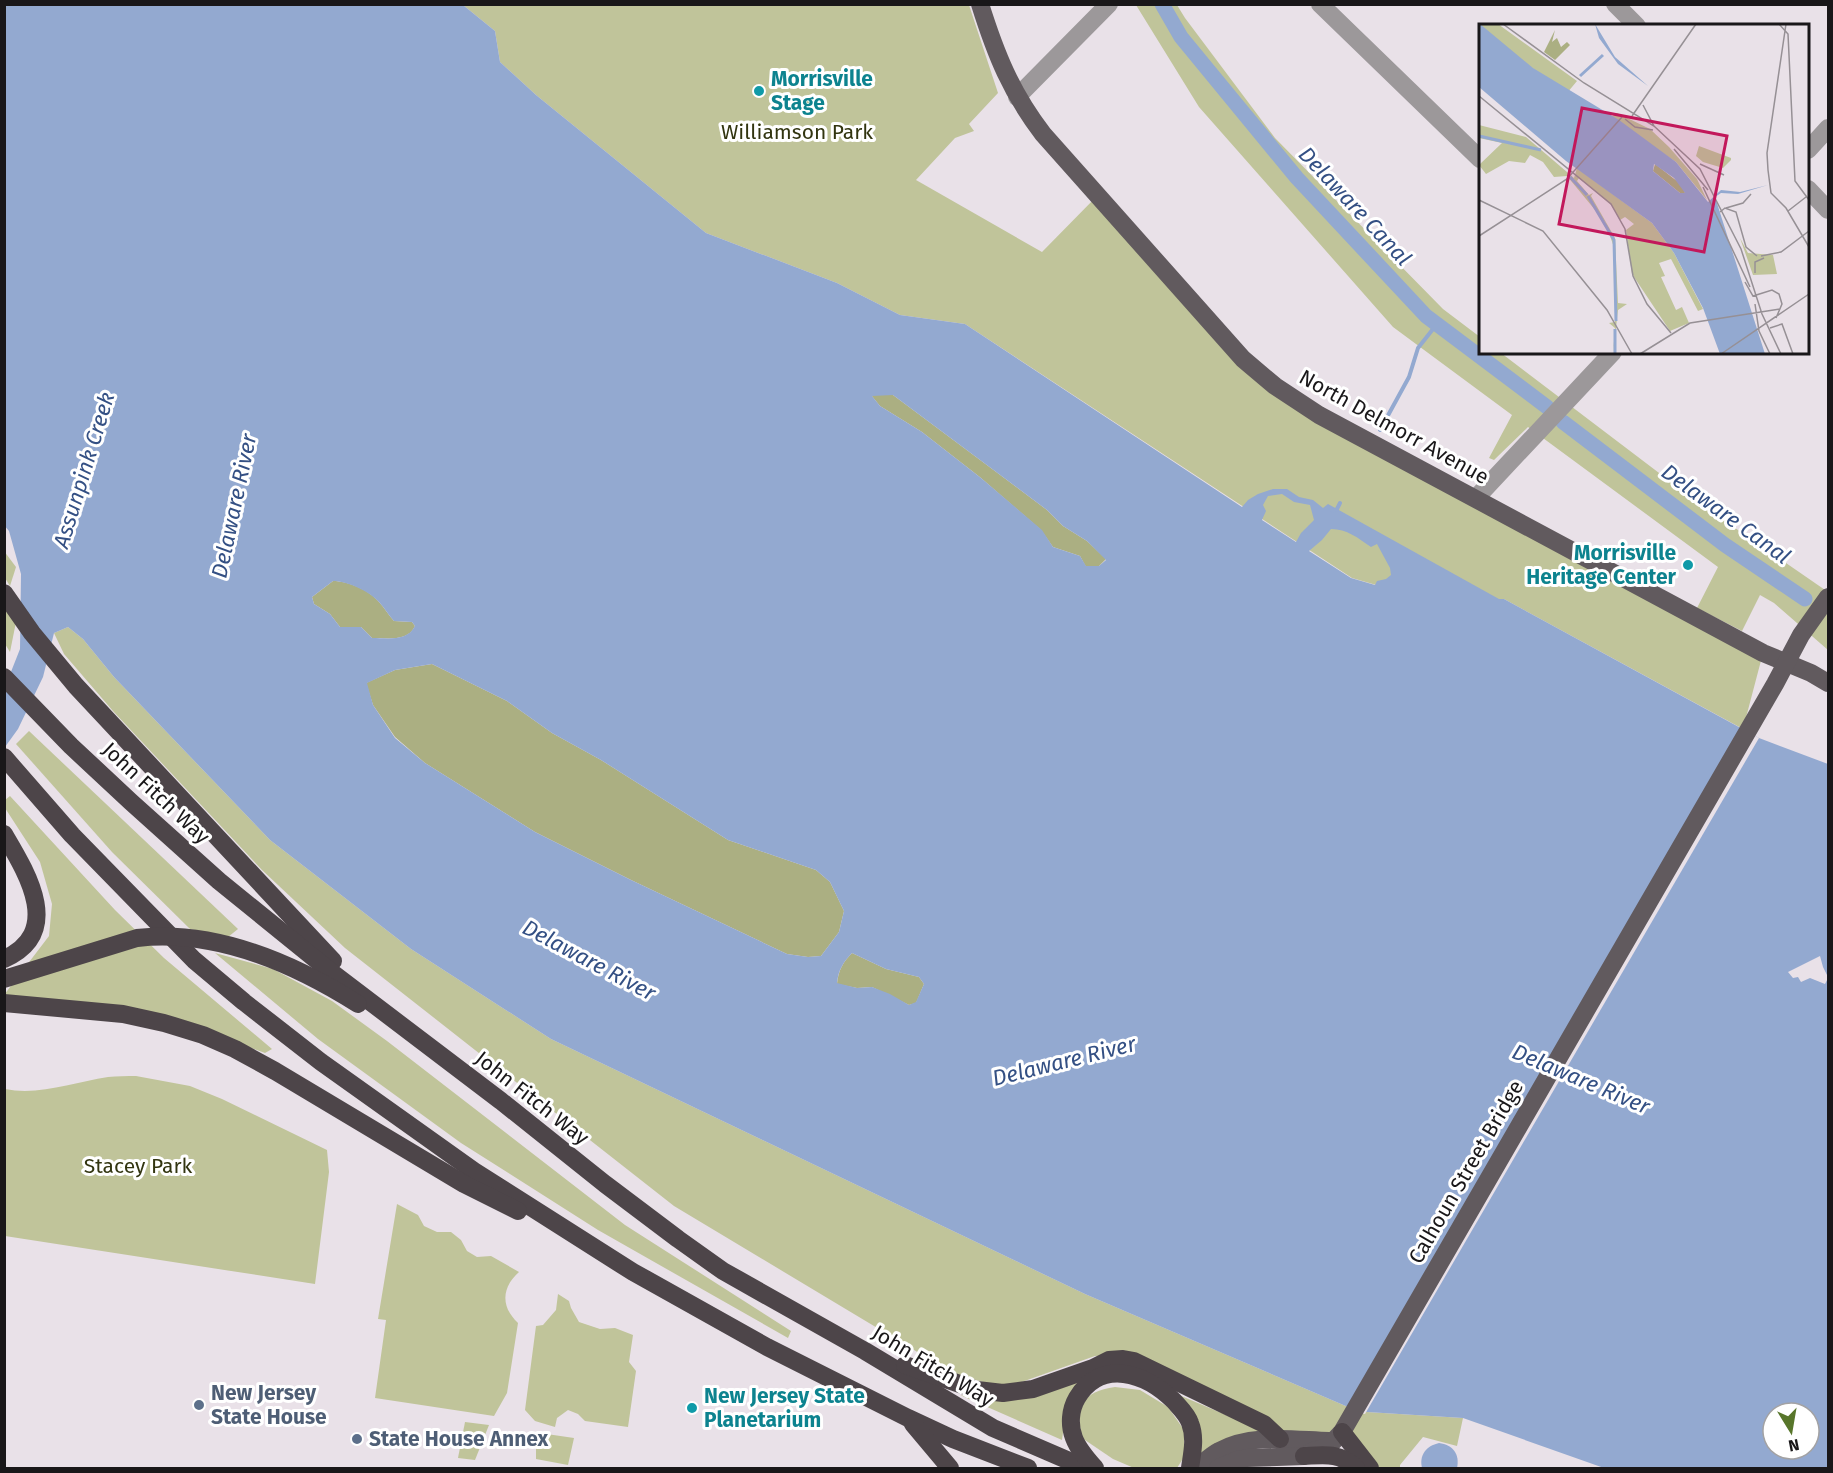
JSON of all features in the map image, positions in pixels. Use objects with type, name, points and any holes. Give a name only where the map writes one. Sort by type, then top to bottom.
[{"type":"highway","points":[[4,593],[32,633],[76,686],[371,1003]]},
{"type":"highway","name":"John Fitch Way","points":[[4,677],[130,802],[219,881],[371,1003],[451,1062],[605,1184],[723,1271],[865,1351],[993,1428],[1074,1463],[1093,1468]]},
{"type":"highway","points":[[4,756],[72,835],[194,960],[321,1062],[474,1171],[597,1250],[712,1317],[908,1418],[953,1439],[1028,1468]]},
{"type":"highway","points":[[4,834],[32,884],[37,907],[32,935],[19,951],[4,959]]},
{"type":"highway","points":[[4,979],[137,938],[178,937],[215,942],[292,968],[353,1001],[451,1062]]},
{"type":"highway","points":[[4,1003],[123,1014],[203,1035],[236,1049],[275,1071],[464,1184],[597,1250]]},
{"type":"highway","points":[[865,1351],[976,1390],[1003,1393],[1033,1389],[1109,1360],[1134,1361],[1264,1424],[1280,1439]]},
{"type":"highway","points":[[1093,1468],[1073,1437],[1070,1420],[1073,1404],[1082,1390],[1092,1381],[1110,1374],[1124,1373],[1149,1382],[1168,1395],[1181,1408],[1191,1425],[1193,1444],[1190,1468]]},
{"type":"highway","points":[[908,1418],[950,1468]]},
{"type":"highway","points":[[1342,1430],[1370,1468]]},
{"type":"highway","points":[[1304,1456],[1332,1455],[1343,1458],[1356,1468]]},
{"type":"main road","name":"North Delmorr Avenue","points":[[980,4],[1002,68],[1017,97],[1043,134],[1250,366],[1303,405],[1763,653],[1811,673],[1828,683]]},
{"type":"main road","name":"Calhoun Street Bridge","points":[[1342,1430],[1748,731],[1801,635],[1828,597]]},
{"type":"main road","points":[[1197,1468],[1218,1452],[1242,1442],[1342,1430]]},
{"type":"main road","points":[[1218,1468],[1246,1458],[1304,1456],[1312,1451],[1328,1447],[1342,1430]]},
{"type":"street","points":[[1017,97],[1109,4]]},
{"type":"street","points":[[1320,4],[1479,158]]},
{"type":"street","points":[[1615,4],[1635,24]]},
{"type":"street","points":[[1809,149],[1828,128]]},
{"type":"street","points":[[1809,190],[1828,210]]},
{"type":"street","points":[[1476,498],[1610,354]]},
{"type":"green space","name":"Williamson Park","points":[[463,5],[969,5],[998,93],[969,124],[974,131],[955,138],[916,180],[1042,252],[1097,196],[1239,354],[1363,438],[1763,653],[1743,729],[1504,599],[1457,600],[1404,593],[1352,578],[965,324],[900,315],[837,283],[706,233],[536,95],[500,62],[495,31]]},
{"type":"green space","points":[[1136,5],[1177,5],[1275,138],[1443,309],[1479,336],[1479,354],[1502,354],[1696,501],[1828,592],[1828,650],[1774,603],[1760,595],[1742,631],[1697,608],[1718,567],[1528,427],[1494,460],[1489,458],[1512,415],[1393,327],[1199,107]]},
{"type":"green space","points":[[871,395],[893,395],[1047,510],[1063,526],[1087,541],[1106,559],[1099,566],[1086,567],[1080,556],[1053,547],[1041,530],[981,478],[922,432],[880,406]]},
{"type":"green space","points":[[4,551],[16,567],[10,586],[5,578]]},
{"type":"green space","points":[[333,581],[364,590],[379,602],[394,621],[412,622],[415,626],[407,635],[390,638],[372,638],[361,627],[340,627],[330,614],[314,604],[312,597]]},
{"type":"green space","points":[[4,606],[16,622],[10,652],[5,644]]},
{"type":"green space","points":[[68,627],[83,639],[114,677],[270,840],[411,949],[551,1039],[1085,1294],[1348,1407],[1367,1412],[1463,1418],[1457,1446],[1423,1437],[1400,1468],[1377,1468],[1357,1444],[1280,1433],[1134,1355],[1095,1356],[1005,1388],[954,1374],[674,1206],[345,948],[262,870],[113,711],[64,654],[54,633]]},
{"type":"green space","points":[[432,664],[507,701],[552,733],[601,760],[728,840],[816,870],[830,882],[844,911],[839,932],[821,956],[787,954],[535,832],[425,763],[395,737],[373,705],[366,683],[395,670]]},
{"type":"green space","points":[[29,731],[238,929],[228,937],[190,929],[112,852],[16,744]]},
{"type":"green space","points":[[10,796],[115,910],[164,958],[272,1049],[265,1053],[185,1023],[4,995],[49,936],[52,904],[40,862],[5,808],[5,800]]},
{"type":"green space","points":[[215,953],[273,969],[332,1001],[625,1225],[791,1331],[788,1338],[598,1230],[461,1143],[318,1039]]},
{"type":"green space","points":[[852,953],[886,969],[919,977],[924,984],[916,1003],[909,1005],[872,987],[857,988],[837,984],[838,975]]},
{"type":"green space","name":"Stacey Park","points":[[136,1076],[190,1086],[327,1150],[329,1172],[315,1284],[5,1236],[5,1089],[44,1090],[108,1077]]},
{"type":"green space","points":[[397,1204],[418,1215],[424,1226],[437,1232],[451,1232],[461,1240],[467,1251],[477,1257],[491,1256],[519,1272],[506,1291],[508,1311],[518,1323],[507,1393],[494,1416],[375,1398],[386,1320],[378,1319]]},
{"type":"green space","points":[[558,1294],[569,1301],[579,1322],[600,1329],[615,1328],[633,1335],[629,1362],[636,1371],[628,1427],[585,1421],[578,1414],[568,1410],[557,1418],[555,1427],[535,1421],[525,1410],[536,1326],[543,1325],[556,1310]]},
{"type":"green space","points":[[1088,1377],[1066,1411],[1062,1440],[960,1395],[984,1399]]},
{"type":"green space","points":[[1115,1387],[1140,1390],[1168,1407],[1184,1430],[1184,1457],[1177,1468],[1134,1468],[1113,1459],[1082,1438],[1080,1417],[1084,1402],[1095,1393]]},
{"type":"green space","points":[[1179,1395],[1266,1432],[1201,1456]]},
{"type":"green space","points":[[465,1422],[489,1425],[475,1460],[458,1458]]},
{"type":"green space","points":[[533,1432],[574,1438],[568,1465],[536,1459],[536,1440]]},
{"type":"water","points":[[5,5],[463,5],[495,31],[500,62],[536,95],[706,233],[837,283],[900,315],[965,324],[1242,507],[1258,494],[1273,489],[1287,489],[1299,497],[1313,500],[1323,508],[1328,504],[1499,599],[1504,599],[1759,738],[1828,764],[1828,977],[1820,956],[1788,972],[1793,978],[1798,977],[1801,982],[1810,978],[1825,984],[1828,978],[1828,1468],[1604,1468],[1463,1418],[1367,1412],[1348,1407],[1085,1294],[551,1039],[411,949],[270,840],[114,677],[83,639],[68,627],[54,633],[43,677],[18,729],[5,747],[5,687],[20,649],[21,574],[9,531],[4,525]],"holes":[[[893,395],[1047,510],[1063,526],[1087,541],[1106,560],[1099,566],[1086,566],[1080,556],[1053,547],[1042,530],[981,478],[922,432],[880,406],[872,396]],[[1282,494],[1294,502],[1310,505],[1314,520],[1301,533],[1296,542],[1262,520],[1266,511],[1263,505],[1268,496]],[[1331,529],[1352,535],[1371,547],[1377,544],[1390,568],[1391,575],[1377,581],[1375,585],[1351,578],[1309,551]],[[333,581],[345,583],[375,598],[394,621],[412,622],[415,626],[402,637],[372,638],[361,627],[340,627],[330,614],[314,604],[312,597]],[[432,664],[507,701],[552,733],[601,760],[728,840],[816,870],[830,882],[844,911],[839,932],[821,956],[787,954],[535,832],[425,763],[395,738],[373,705],[367,683],[395,670]],[[852,953],[886,969],[919,977],[924,984],[916,1002],[909,1005],[872,987],[857,988],[837,983],[840,971]]]},
{"type":"water","points":[[1439,1443],[1452,1448],[1457,1458],[1457,1468],[1422,1468],[1424,1452],[1430,1446]]},
{"type":"pier","points":[[1743,729],[1759,738],[1365,1414],[1347,1410]]},
{"type":"waterway","name":"Delaware Canal","points":[[1162,4],[1181,37],[1297,178],[1426,316],[1547,407]]},
{"type":"waterway","points":[[1380,430],[1409,377],[1418,348],[1437,324]]},
{"type":"waterway","name":"Delaware Canal","points":[[1563,422],[1725,545],[1805,599]]},
{"type":"waterway","points":[[1333,511],[1340,503]]},
{"type":"place","name":"Morrisville Stage","points":[[759,91]]},
{"type":"place","name":"Morrisville Heritage Center","points":[[1688,565]]},
{"type":"place","name":"New Jersey State House","points":[[199,1405]]},
{"type":"place","name":"New Jersey State Planetarium","points":[[692,1408]]},
{"type":"place","name":"State House Annex","points":[[357,1439]]},
{"type":"water label","name":"Assunpink Creek","points":[[84,470]]},
{"type":"water label","name":"Delaware River","points":[[234,506]]},
{"type":"water label","name":"Delaware River","points":[[589,960]]},
{"type":"water label","name":"Delaware River","points":[[1064,1061]]},
{"type":"water label","name":"Delaware River","points":[[1581,1079]]}]
